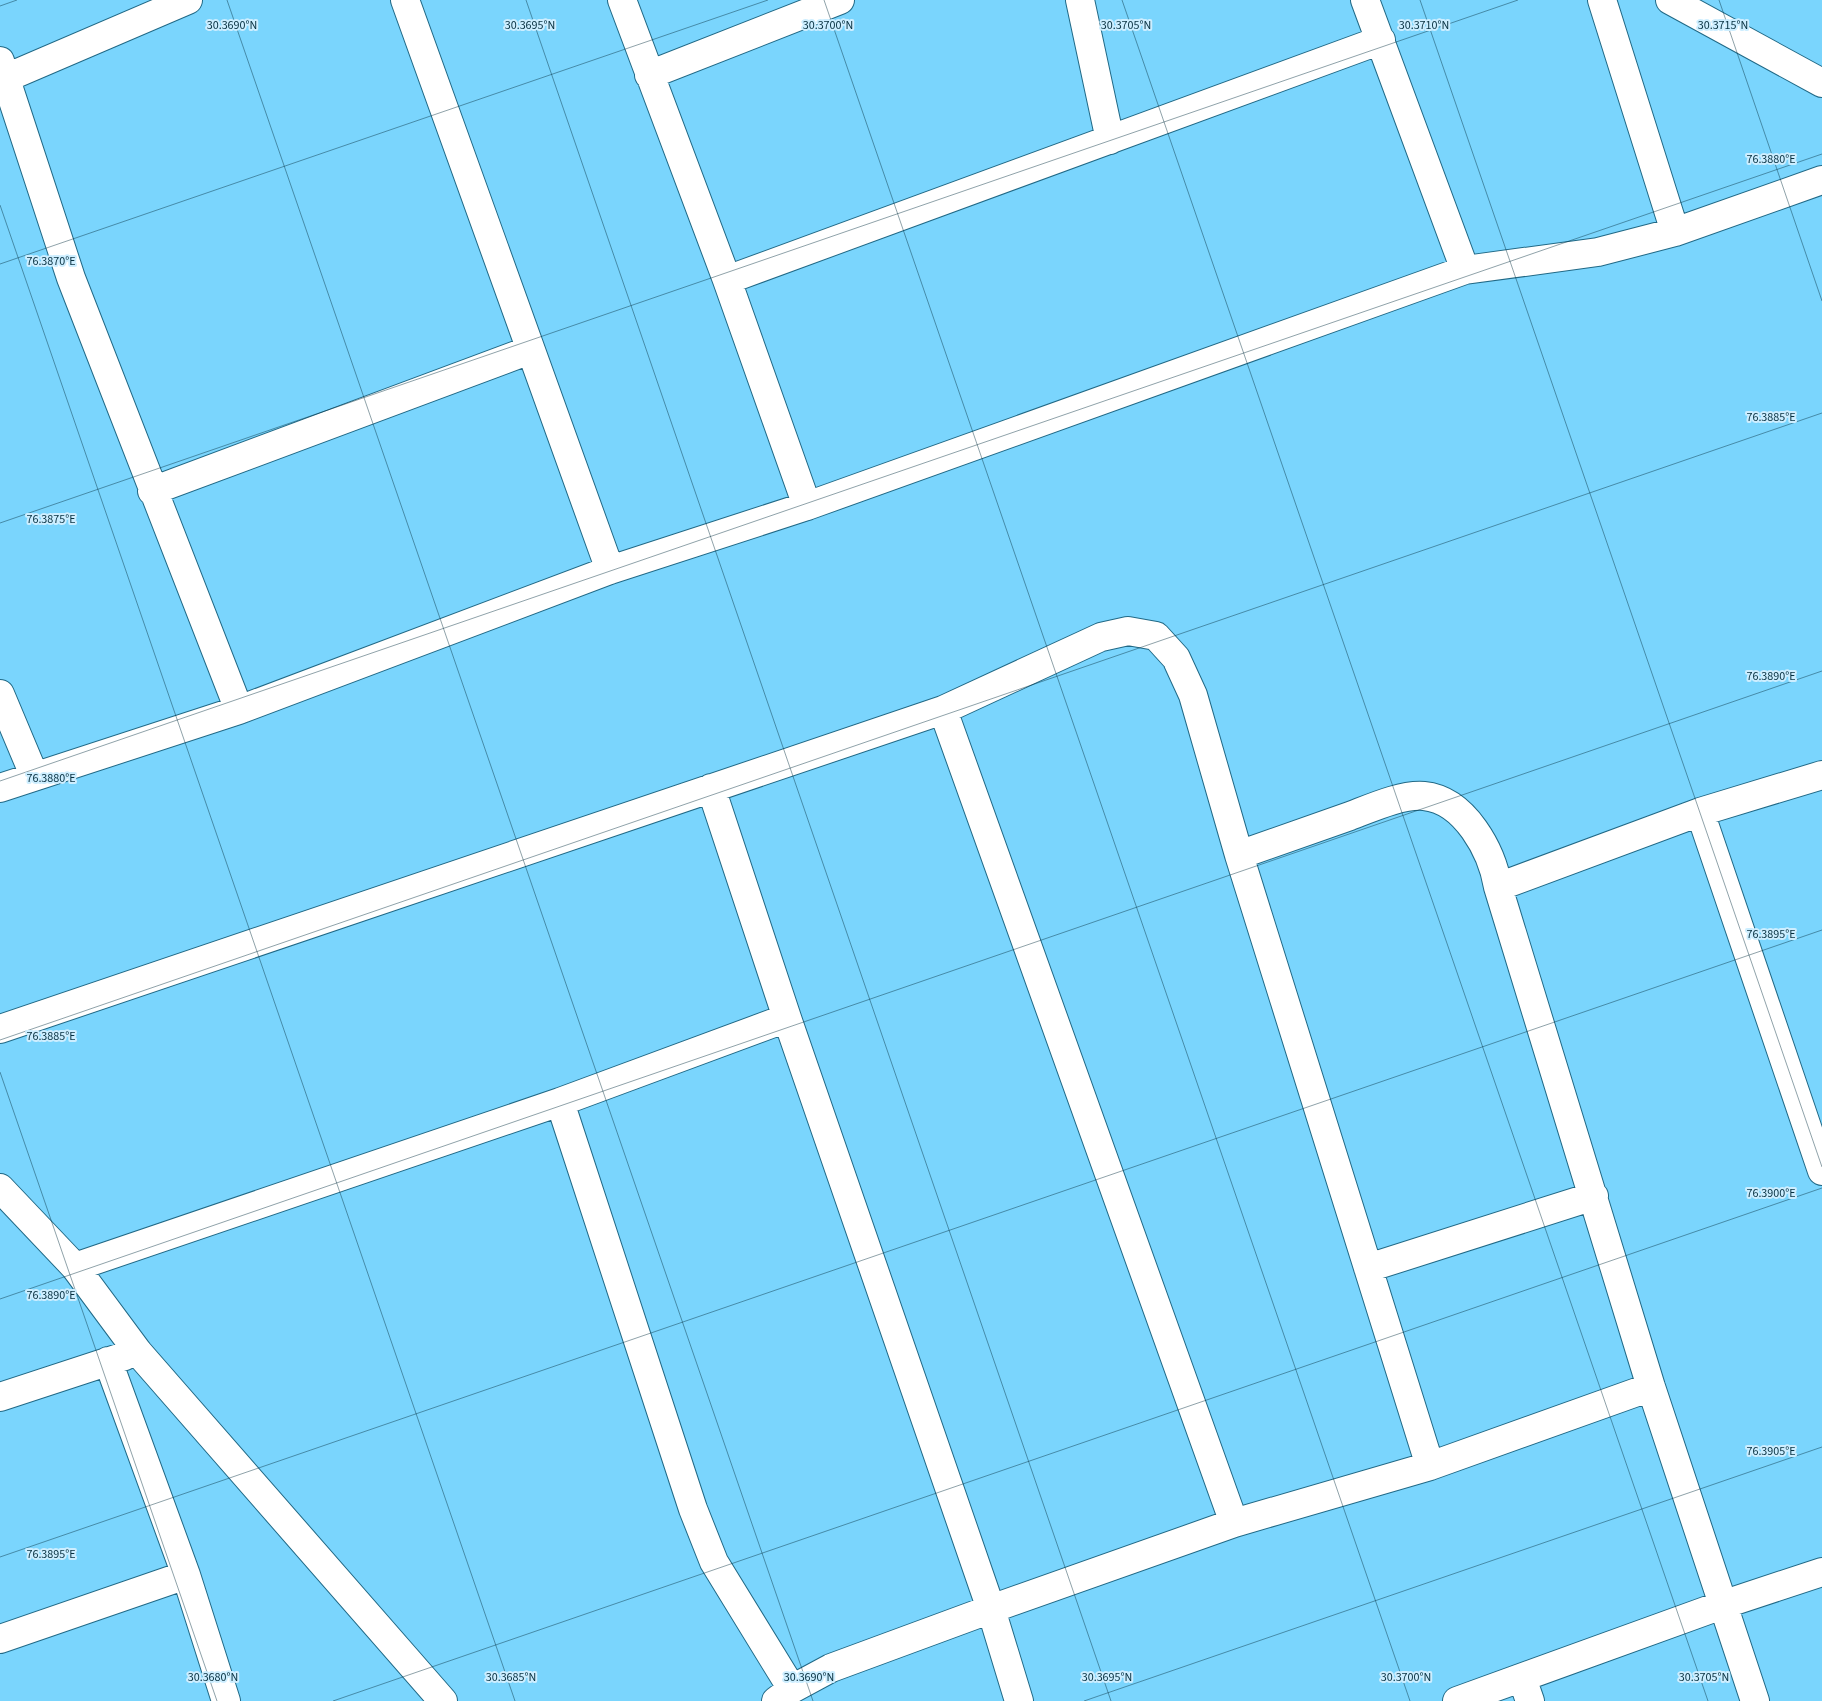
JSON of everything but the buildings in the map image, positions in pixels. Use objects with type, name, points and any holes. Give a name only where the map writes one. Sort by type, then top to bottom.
[{"type":"street","points":[[188,0],[3,70],[71,278],[152,491],[239,710]]},
{"type":"street","points":[[405,0],[610,570]]},
{"type":"street","points":[[622,0],[727,280],[807,506]]},
{"type":"street","points":[[649,75],[840,0]]},
{"type":"street","points":[[1080,0],[1110,140]]},
{"type":"street","points":[[1366,0],[1465,270]]},
{"type":"street","points":[[1602,0],[1675,232]]},
{"type":"street","points":[[1670,0],[1822,83]]},
{"type":"street","points":[[727,280],[1380,40]]},
{"type":"street","points":[[0,788],[34,775],[239,710],[610,570],[807,506],[1465,270],[1598,252],[1675,232],[1822,180]]},
{"type":"street","points":[[152,491],[530,350]]},
{"type":"street","points":[[0,1029],[943,710],[1101,637],[1128,631],[1156,636],[1176,658],[1193,695],[1239,856],[1430,1466]]},
{"type":"street","points":[[0,694],[34,775]]},
{"type":"street","points":[[943,710],[1234,1523]]},
{"type":"street","points":[[1498,887],[1700,812],[1822,775]]},
{"type":"street","points":[[711,788],[787,1018],[991,1609],[1019,1701]]},
{"type":"street","points":[[1239,856],[1391,801],[1424,796],[1450,806],[1469,821],[1494,866],[1498,887],[1651,1387],[1755,1701]]},
{"type":"street","points":[[1700,812],[1822,1171]]},
{"type":"street","points":[[75,1267],[560,1102],[787,1018]]},
{"type":"street","points":[[560,1102],[694,1509],[714,1562],[784,1695],[831,1668],[991,1609],[1234,1523],[1430,1466],[1651,1387]]},
{"type":"street","points":[[0,1188],[75,1267],[138,1352],[443,1701]]},
{"type":"street","points":[[1368,1268],[1594,1196]]},
{"type":"street","points":[[0,1397],[138,1352]]},
{"type":"street","points":[[108,1361],[186,1575],[226,1701]]},
{"type":"street","points":[[1457,1701],[1526,1689],[1722,1605],[1822,1572]]},
{"type":"street","points":[[0,1638],[186,1575]]}]
